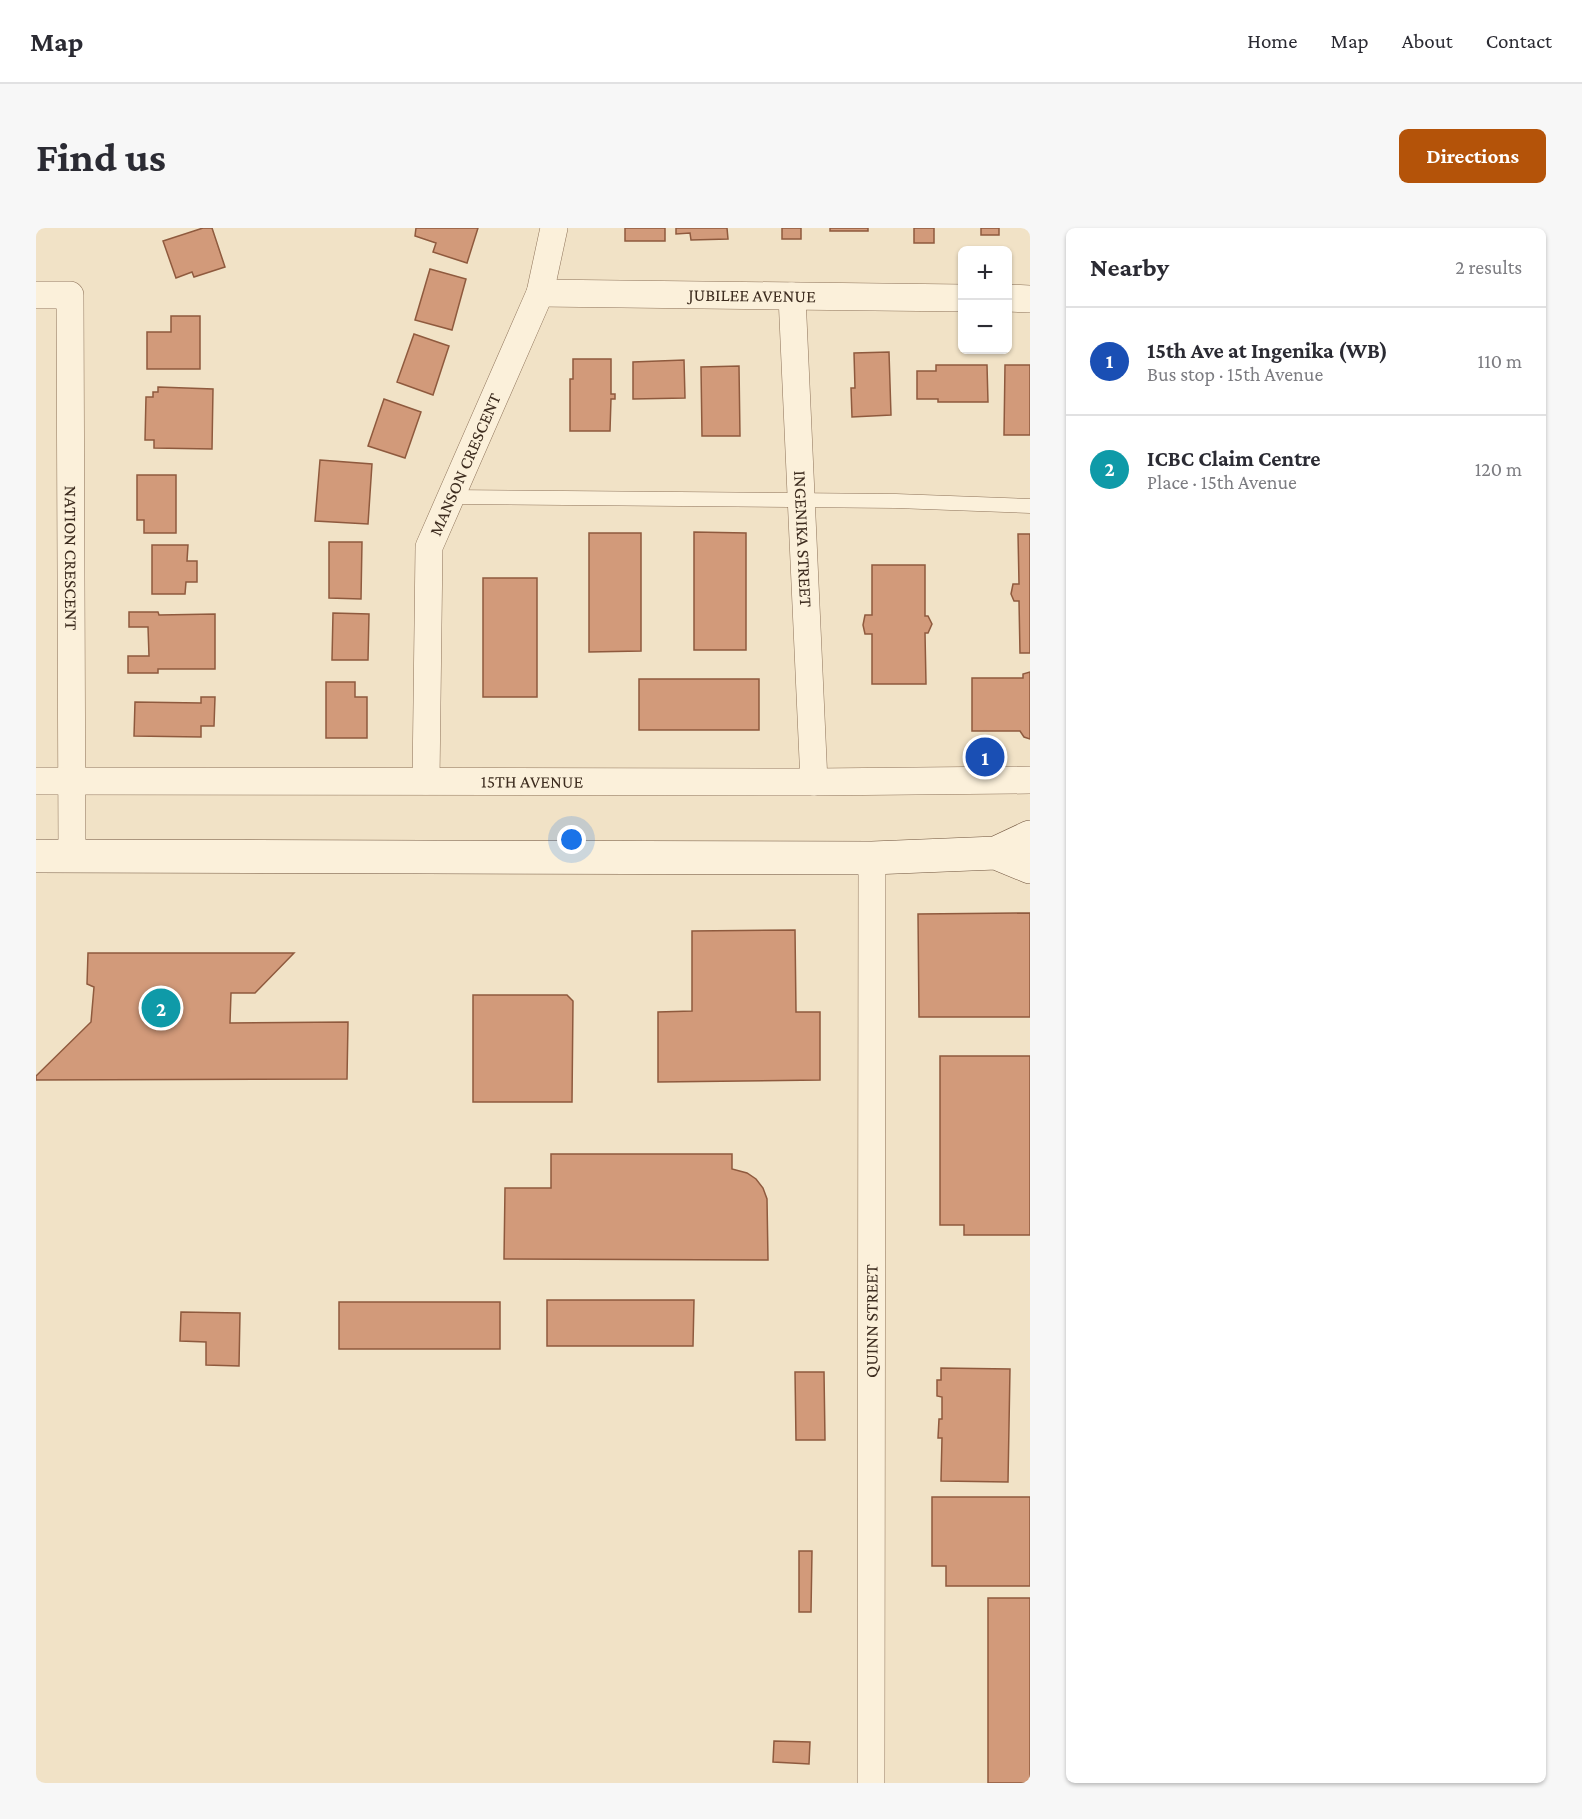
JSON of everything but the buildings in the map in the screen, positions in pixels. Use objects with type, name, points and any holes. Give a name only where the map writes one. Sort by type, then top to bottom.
[{"type":"main road","points":[[996,854],[1030,837]]},
{"type":"main road","points":[[36,856],[872,858],[996,854],[1030,867]]},
{"type":"street","name":"MANSON CRESCENT","points":[[426,781],[429,548],[540,293],[554,228]]},
{"type":"street","name":"JUBILEE AVENUE","points":[[540,293],[958,298]]},
{"type":"street","name":"NATION CRESCENT","points":[[36,295],[70,295],[72,856]]},
{"type":"street","name":"INGENIKA STREET","points":[[792,296],[814,782]]},
{"type":"street","points":[[1012,298],[1030,299]]},
{"type":"street","name":"15TH AVENUE","points":[[36,781],[1030,780]]},
{"type":"street","name":"QUINN STREET","points":[[871,1783],[872,858]]},
{"type":"lane","points":[[451,497],[801,502],[896,501],[1030,506]]},
{"type":"place","name":"15th Ave at Ingenika (WB)","points":[[985,757]]},
{"type":"place","name":"ICBC Claim Centre","points":[[161,1008]]}]
